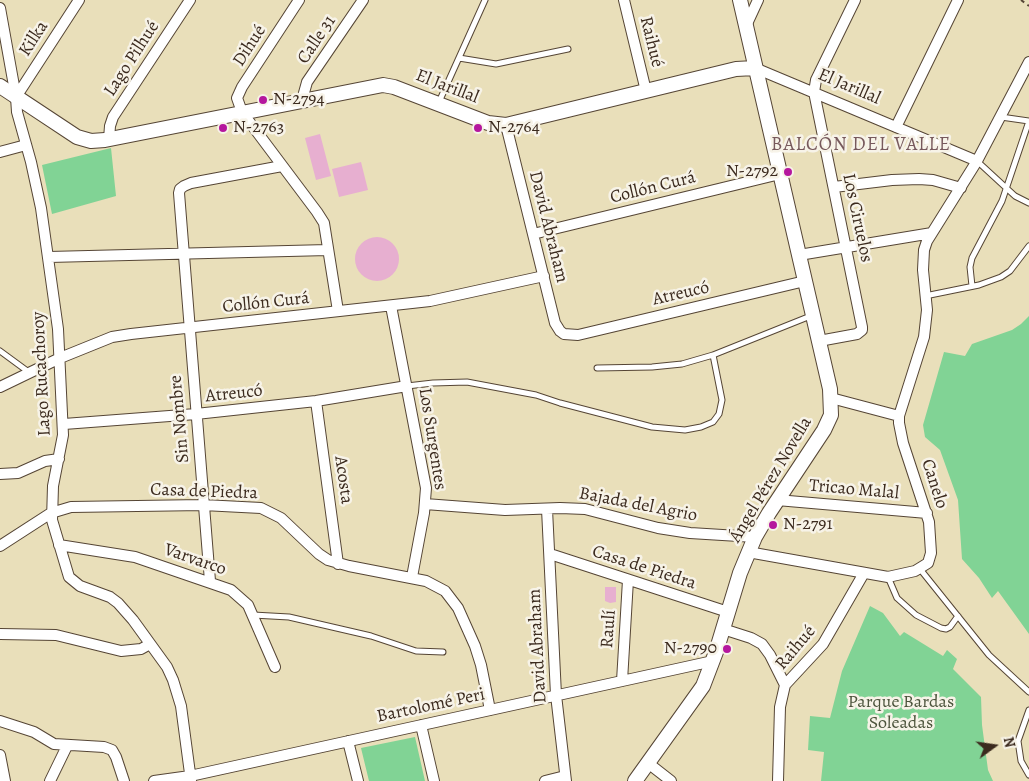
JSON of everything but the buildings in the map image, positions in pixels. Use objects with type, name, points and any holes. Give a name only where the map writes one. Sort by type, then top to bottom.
[{"type":"main road","name":"Ángel Pérez Novella","points":[[634,781],[703,686],[714,661],[740,573],[755,537],[777,500],[829,423],[831,415],[831,398],[819,341],[740,0]]},
{"type":"main road","name":"El Jarillal","points":[[0,86],[77,137],[91,141],[383,85],[394,87],[493,124],[506,125],[736,69],[756,68]]},
{"type":"street","name":"Kilka","points":[[16,97],[79,0]]},
{"type":"street","name":"Lago Pilhué","points":[[109,139],[113,117],[190,0]]},
{"type":"street","name":"Dihué","points":[[242,112],[238,98],[240,90],[300,0]]},
{"type":"street","name":"Calle 31","points":[[302,100],[307,82],[363,0]]},
{"type":"street","name":"Raihué","points":[[624,0],[646,91]]},
{"type":"street","points":[[746,26],[758,0]]},
{"type":"street","name":"Los Ciruelos","points":[[819,341],[853,335],[860,332],[862,327],[814,92],[816,80],[855,0]]},
{"type":"street","points":[[896,127],[958,0]]},
{"type":"street","name":"Lago Rucachoroy","points":[[0,8],[16,97],[18,120],[40,199],[57,313],[64,424],[53,486],[51,513],[58,544],[66,570],[74,582],[110,597],[126,610],[167,667],[181,706],[190,778]]},
{"type":"street","points":[[831,398],[899,416],[924,337],[926,296],[924,250],[927,241],[977,161],[1029,62]]},
{"type":"street","name":"El Jarillal","points":[[756,68],[977,161]]},
{"type":"street","points":[[242,112],[321,217],[325,230],[338,312]]},
{"type":"street","name":"David Abraham","points":[[506,125],[557,327],[564,334]]},
{"type":"street","points":[[0,152],[26,145]]},
{"type":"street","name":"Sin Nombre","points":[[210,581],[179,193],[180,189],[191,183],[282,166]]},
{"type":"street","name":"Collón Curá","points":[[533,234],[780,174]]},
{"type":"street","points":[[834,188],[919,178],[961,188]]},
{"type":"street","points":[[799,255],[932,233]]},
{"type":"street","points":[[49,257],[328,250]]},
{"type":"street","name":"Collón Curá","points":[[0,387],[60,358],[112,337],[445,299],[544,276]]},
{"type":"street","name":"Atreucó","points":[[564,334],[578,335],[805,281]]},
{"type":"street","name":"Los Surgentes","points":[[392,306],[425,478],[425,504],[412,578]]},
{"type":"street","name":"Atreucó","points":[[64,424],[196,414],[316,401],[407,386]]},
{"type":"street","name":"Acosta","points":[[316,401],[338,564]]},
{"type":"street","name":"Canelo","points":[[899,416],[901,437],[927,513],[931,553],[924,566]]},
{"type":"street","points":[[0,474],[18,473],[45,461],[59,459]]},
{"type":"street","name":"Tricao Malal","points":[[777,500],[927,513]]},
{"type":"street","name":"Bajada del Agrio","points":[[425,504],[505,510],[585,509],[674,531],[755,537]]},
{"type":"street","name":"Casa de Piedra","points":[[0,546],[51,513],[78,506],[261,508],[281,518],[319,554],[338,564],[412,578],[436,585],[445,591],[455,603],[481,665],[490,710]]},
{"type":"street","name":"David Abraham","points":[[548,509],[556,696],[566,779]]},
{"type":"street","name":"Varvarco","points":[[58,544],[135,557],[210,581],[231,590],[248,605],[275,667]]},
{"type":"street","points":[[748,552],[888,577],[924,566]]},
{"type":"street","name":"Casa de Piedra","points":[[550,554],[728,612]]},
{"type":"street","name":"Raihué","points":[[778,781],[780,707],[785,685],[823,644],[864,573]]},
{"type":"street","name":"Raulí","points":[[622,681],[628,580]]},
{"type":"street","points":[[724,629],[751,638],[762,644],[770,655],[785,685]]},
{"type":"street","points":[[0,634],[56,635],[121,651],[141,649],[150,644]]},
{"type":"street","name":"Bartolomé Peri","points":[[154,781],[190,778],[348,741],[714,661]]},
{"type":"street","points":[[0,721],[34,732],[54,744],[104,747],[112,750],[116,756],[124,781]]},
{"type":"street","points":[[421,725],[434,781]]},
{"type":"street","points":[[348,741],[358,781]]},
{"type":"street","points":[[50,781],[66,746]]},
{"type":"street","points":[[0,755],[5,781]]},
{"type":"street","points":[[648,763],[671,781]]},
{"type":"street","points":[[545,781],[566,779]]},
{"type":"lane","points":[[438,104],[485,0]]},
{"type":"lane","points":[[459,58],[496,64],[568,49]]},
{"type":"lane","points":[[972,286],[970,267],[972,258],[1007,189],[1029,121],[1000,117]]},
{"type":"lane","points":[[977,161],[1015,196],[1029,203]]},
{"type":"lane","points":[[926,296],[991,282],[1010,271],[1029,246]]},
{"type":"lane","points":[[597,368],[667,367],[696,361],[813,315]]},
{"type":"lane","points":[[0,351],[30,373]]},
{"type":"lane","points":[[407,386],[433,382],[467,382],[536,395],[652,428],[685,430],[707,425],[718,414],[722,400],[713,355]]},
{"type":"lane","points":[[924,566],[958,616],[998,664],[1029,692]]},
{"type":"lane","points":[[888,577],[897,598],[916,615],[946,629],[950,627],[958,616]]},
{"type":"lane","points":[[253,615],[289,617],[371,636],[416,651],[443,652]]},
{"type":"lane","points":[[1029,710],[1018,741],[1021,761],[1029,775]]},
{"type":"path","points":[[1021,0],[1029,6]]},
{"type":"green space","points":[[111,148],[116,196],[52,214],[42,165]]},
{"type":"green space","points":[[1029,316],[1029,634],[998,591],[992,598],[979,578],[962,559],[958,500],[940,450],[925,437],[923,425],[944,352],[965,356],[972,344],[1012,330]]},
{"type":"green space","name":"Parque Bardas Soleadas","points":[[870,606],[883,613],[900,636],[904,632],[943,656],[947,650],[957,659],[953,669],[981,697],[982,725],[988,770],[993,781],[821,781],[824,752],[808,750],[810,716],[830,718],[842,671]]},
{"type":"green space","points":[[415,737],[425,781],[369,781],[361,748]]},
{"type":"place","name":"N-2794","points":[[263,100]]},
{"type":"place","name":"N-2763","points":[[223,128]]},
{"type":"place","name":"N-2764","points":[[478,128]]},
{"type":"place","name":"N-2792","points":[[788,172]]},
{"type":"place","name":"N-2791","points":[[773,525]]},
{"type":"place","name":"N-2790","points":[[727,649]]},
{"type":"district","name":"BALCÓN DEL VALLE","points":[[861,145]]}]
